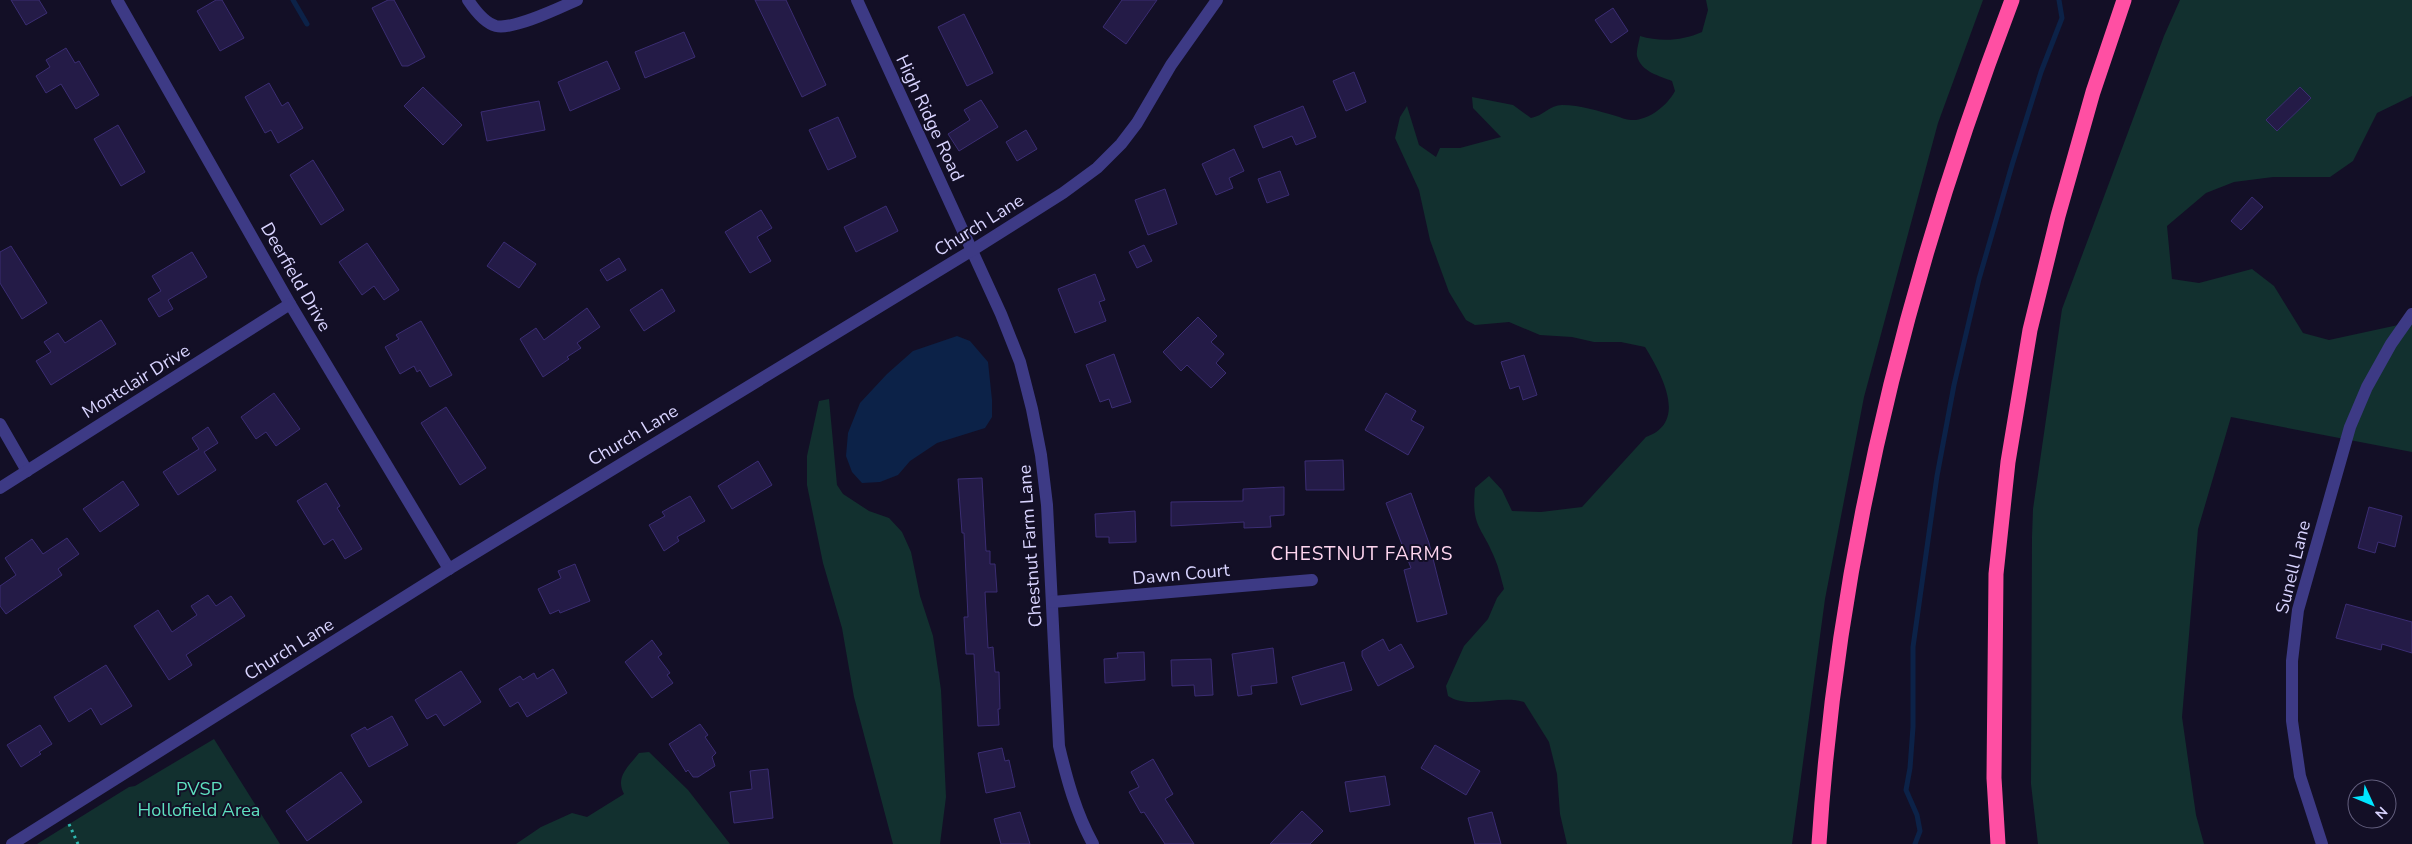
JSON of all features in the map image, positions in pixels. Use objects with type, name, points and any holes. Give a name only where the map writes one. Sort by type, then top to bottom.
[{"type":"highway","points":[[1819,844],[1823,772],[1856,546],[1883,424],[1918,280],[1952,168],[2012,0]]},
{"type":"highway","points":[[1998,844],[1994,769],[1996,574],[2008,462],[2030,330],[2055,225],[2093,92],[2124,0]]},
{"type":"street","name":"Deerfield Drive","points":[[117,0],[290,304],[449,569]]},
{"type":"street","points":[[468,0],[486,20],[497,26],[532,19],[577,0]]},
{"type":"street","name":"High Ridge Road","points":[[857,0],[971,252]]},
{"type":"street","name":"Church Lane","points":[[12,844],[449,569],[971,252],[1063,193],[1097,168],[1121,144],[1137,123],[1171,65],[1217,0]]},
{"type":"street","name":"Chestnut Farm Lane","points":[[971,252],[1001,314],[1020,362],[1032,409],[1041,455],[1047,505],[1059,746],[1070,792],[1081,823],[1093,844]]},
{"type":"street","name":"Montclair Drive","points":[[0,488],[290,304]]},
{"type":"street","name":"Sunell Lane","points":[[2322,844],[2300,776],[2292,721],[2292,661],[2298,610],[2350,427],[2367,387],[2412,314]]},
{"type":"street","points":[[0,424],[27,471]]},
{"type":"street","name":"Dawn Court","points":[[1052,602],[1312,580]]},
{"type":"path","points":[[62,813],[78,844]]},
{"type":"green space","points":[[1706,0],[1983,0],[1938,123],[1864,397],[1825,599],[1792,844],[1567,844],[1560,814],[1557,774],[1549,742],[1524,702],[1505,700],[1466,702],[1448,696],[1446,686],[1464,646],[1488,619],[1497,598],[1504,589],[1496,562],[1476,519],[1475,488],[1489,476],[1502,490],[1512,511],[1541,512],[1582,507],[1646,437],[1659,430],[1666,420],[1669,409],[1668,396],[1658,370],[1645,347],[1621,342],[1594,342],[1572,337],[1540,335],[1509,322],[1475,325],[1466,320],[1449,292],[1430,240],[1419,190],[1395,138],[1400,117],[1407,106],[1419,145],[1436,157],[1440,148],[1460,148],[1501,137],[1473,108],[1472,97],[1513,105],[1531,118],[1558,105],[1562,105],[1576,106],[1629,120],[1644,118],[1662,107],[1675,91],[1672,81],[1652,73],[1642,66],[1637,56],[1640,36],[1671,40],[1702,32],[1708,10]]},
{"type":"green space","points":[[2180,0],[2412,0],[2412,96],[2377,113],[2353,161],[2330,177],[2273,177],[2234,182],[2206,193],[2167,226],[2172,279],[2199,283],[2252,269],[2274,286],[2303,333],[2329,340],[2412,322],[2412,452],[2231,417],[2198,529],[2182,717],[2196,815],[2204,844],[2038,844],[2031,784],[2033,509],[2062,309],[2164,36]]},
{"type":"green space","points":[[829,399],[837,485],[843,494],[869,511],[889,518],[902,532],[911,552],[920,596],[933,636],[941,690],[946,797],[940,844],[893,844],[854,697],[842,628],[823,563],[807,485],[807,456],[819,401]]},
{"type":"green space","name":"PVSP Hollofield Area","points":[[214,739],[280,844],[37,844],[129,787],[135,786]]},
{"type":"green space","points":[[649,752],[688,790],[730,844],[516,844],[541,827],[572,813],[587,817],[624,794],[621,782],[624,772],[639,753]]},
{"type":"water","points":[[957,336],[970,341],[988,362],[992,417],[985,428],[937,443],[910,461],[898,475],[880,482],[862,483],[852,472],[846,456],[848,433],[860,403],[887,374],[913,351]]},
{"type":"building","points":[[11,0],[39,0],[47,13],[26,25]]},
{"type":"building","points":[[216,0],[222,0],[244,38],[220,51],[197,11]]},
{"type":"building","points":[[388,0],[394,0],[425,57],[408,66],[402,66],[372,8]]},
{"type":"building","points":[[755,0],[786,0],[826,85],[802,97]]},
{"type":"building","points":[[1122,0],[1157,0],[1126,44],[1103,27]]},
{"type":"building","points":[[1613,8],[1628,31],[1611,43],[1595,20]]},
{"type":"building","points":[[964,14],[993,73],[967,86],[938,27]]},
{"type":"building","points":[[684,32],[695,57],[645,78],[635,52]]},
{"type":"building","points":[[66,48],[75,63],[79,61],[99,95],[76,109],[61,84],[46,93],[36,76],[50,67],[46,60]]},
{"type":"building","points":[[607,61],[620,89],[570,111],[558,82]]},
{"type":"building","points":[[1354,72],[1366,102],[1346,111],[1333,81]]},
{"type":"building","points":[[269,83],[282,106],[288,102],[303,128],[278,143],[271,130],[265,133],[245,97]]},
{"type":"building","points":[[423,87],[462,125],[443,145],[404,106]]},
{"type":"building","points":[[2300,87],[2311,98],[2277,131],[2266,120]]},
{"type":"building","points":[[981,100],[998,127],[959,151],[948,134],[970,120],[964,110]]},
{"type":"building","points":[[539,101],[545,130],[487,141],[481,112]]},
{"type":"building","points":[[1303,106],[1316,137],[1296,145],[1292,136],[1263,148],[1254,126]]},
{"type":"building","points":[[838,117],[856,157],[828,170],[809,130]]},
{"type":"building","points":[[118,125],[145,172],[121,186],[94,139]]},
{"type":"building","points":[[1026,130],[1037,149],[1017,161],[1006,142]]},
{"type":"building","points":[[1234,149],[1244,171],[1229,178],[1233,188],[1216,195],[1202,164]]},
{"type":"building","points":[[313,160],[344,210],[321,225],[290,175]]},
{"type":"building","points":[[1280,171],[1289,195],[1267,203],[1258,179]]},
{"type":"building","points":[[1165,189],[1177,224],[1148,235],[1135,200]]},
{"type":"building","points":[[2252,197],[2263,207],[2241,230],[2231,221]]},
{"type":"building","points":[[886,206],[898,231],[856,252],[844,227]]},
{"type":"building","points":[[761,210],[772,228],[757,237],[771,261],[750,273],[725,232]]},
{"type":"building","points":[[504,242],[536,264],[519,288],[487,266]]},
{"type":"building","points":[[367,243],[399,290],[384,300],[374,286],[362,295],[339,262]]},
{"type":"building","points":[[1144,245],[1152,261],[1137,268],[1129,252]]},
{"type":"building","points":[[11,246],[47,303],[22,319],[0,283],[0,252]]},
{"type":"building","points":[[192,252],[207,277],[168,300],[173,309],[159,317],[148,299],[161,291],[152,276]]},
{"type":"building","points":[[619,258],[626,270],[607,281],[600,270]]},
{"type":"building","points":[[1095,274],[1105,300],[1099,302],[1106,321],[1075,333],[1058,289]]},
{"type":"building","points":[[662,289],[675,311],[644,331],[630,310]]},
{"type":"building","points":[[587,308],[600,327],[577,343],[581,348],[567,357],[569,359],[543,377],[520,339],[536,328],[544,340]]},
{"type":"building","points":[[1198,317],[1217,336],[1211,342],[1224,354],[1216,363],[1226,373],[1211,388],[1187,365],[1181,371],[1163,352]]},
{"type":"building","points":[[101,320],[116,344],[51,385],[36,361],[51,352],[44,342],[58,333],[65,343]]},
{"type":"building","points":[[421,321],[452,375],[430,387],[420,370],[417,372],[414,366],[400,374],[385,347],[399,339],[396,335]]},
{"type":"building","points":[[1114,354],[1131,402],[1112,408],[1109,399],[1100,402],[1086,365]]},
{"type":"building","points":[[1524,355],[1537,395],[1523,400],[1519,386],[1510,389],[1501,362]]},
{"type":"building","points":[[274,393],[300,429],[276,446],[266,432],[256,439],[241,417]]},
{"type":"building","points":[[1386,393],[1416,411],[1411,420],[1424,427],[1408,455],[1365,430]]},
{"type":"building","points":[[446,407],[486,468],[460,485],[421,423]]},
{"type":"building","points":[[208,427],[218,443],[204,452],[216,470],[178,495],[163,472],[199,449],[192,438]]},
{"type":"building","points":[[1343,460],[1344,490],[1306,490],[1305,461]]},
{"type":"building","points":[[758,461],[772,485],[732,509],[718,486]]},
{"type":"building","points":[[982,478],[986,551],[990,551],[990,564],[995,564],[997,592],[985,592],[988,648],[993,647],[995,672],[999,672],[1000,709],[998,709],[999,725],[978,726],[974,654],[966,654],[964,617],[968,617],[964,533],[962,533],[958,479]]},
{"type":"building","points":[[123,481],[139,505],[100,532],[83,509]]},
{"type":"building","points":[[326,483],[340,506],[337,508],[362,549],[345,559],[333,539],[324,545],[297,501]]},
{"type":"building","points":[[1284,487],[1284,515],[1270,516],[1271,527],[1244,528],[1244,522],[1171,526],[1171,502],[1243,501],[1243,489]]},
{"type":"building","points":[[1411,493],[1429,543],[1447,614],[1417,622],[1404,570],[1411,568],[1386,503]]},
{"type":"building","points":[[690,496],[705,521],[677,537],[679,541],[664,551],[649,525],[665,516],[662,512]]},
{"type":"building","points":[[2369,507],[2402,516],[2395,547],[2378,542],[2375,553],[2358,548]]},
{"type":"building","points":[[1135,511],[1136,542],[1109,543],[1109,537],[1096,537],[1095,514]]},
{"type":"building","points":[[67,538],[79,554],[58,569],[62,575],[6,614],[0,606],[0,586],[16,575],[5,558],[32,539],[43,554]]},
{"type":"building","points":[[575,564],[590,601],[560,613],[559,610],[550,614],[538,589],[561,578],[558,571]]},
{"type":"building","points":[[208,595],[216,606],[231,596],[245,616],[186,655],[192,665],[169,680],[134,626],[158,610],[172,632],[197,615],[191,606]]},
{"type":"building","points":[[2346,604],[2412,622],[2412,653],[2382,644],[2381,650],[2336,638]]},
{"type":"building","points":[[1383,639],[1389,651],[1401,644],[1414,667],[1378,686],[1362,656],[1362,651]]},
{"type":"building","points":[[652,640],[662,654],[658,657],[670,673],[667,675],[673,683],[652,698],[625,662]]},
{"type":"building","points":[[1273,648],[1277,683],[1251,686],[1252,694],[1238,696],[1232,654]]},
{"type":"building","points":[[1144,652],[1145,680],[1105,683],[1104,659],[1118,658],[1117,653]]},
{"type":"building","points":[[1211,659],[1213,695],[1195,696],[1194,685],[1172,686],[1171,660]]},
{"type":"building","points":[[1344,662],[1352,690],[1301,705],[1292,677]]},
{"type":"building","points":[[106,665],[132,706],[101,725],[91,708],[69,722],[54,697]]},
{"type":"building","points":[[553,669],[567,693],[527,717],[518,702],[510,707],[499,689],[520,676],[523,680],[534,673],[537,679]]},
{"type":"building","points":[[461,671],[481,702],[444,726],[436,714],[427,719],[415,700]]},
{"type":"building","points":[[392,716],[408,745],[369,767],[351,735],[365,727],[367,730]]},
{"type":"building","points":[[700,724],[708,735],[705,737],[716,753],[712,757],[715,766],[698,777],[693,777],[688,770],[686,772],[669,744]]},
{"type":"building","points":[[40,725],[52,744],[21,767],[7,745]]},
{"type":"building","points":[[1435,745],[1480,771],[1466,795],[1421,768]]},
{"type":"building","points":[[1002,748],[1005,761],[1009,760],[1015,787],[986,793],[978,753]]},
{"type":"building","points":[[1153,759],[1173,794],[1165,799],[1194,844],[1165,844],[1144,812],[1141,813],[1129,792],[1139,787],[1131,772]]},
{"type":"building","points":[[768,769],[773,818],[734,823],[730,792],[752,789],[750,771]]},
{"type":"building","points":[[341,772],[362,802],[307,841],[286,811]]},
{"type":"building","points":[[1385,776],[1390,805],[1350,812],[1345,782]]},
{"type":"building","points":[[1302,811],[1323,831],[1310,844],[1270,844]]},
{"type":"building","points":[[1020,812],[1030,844],[1001,844],[994,819]]},
{"type":"building","points":[[1492,812],[1501,844],[1475,844],[1468,818]]},
{"type":"waterway","points":[[293,0],[307,24]]},
{"type":"waterway","points":[[1915,844],[1920,831],[1917,815],[1906,790],[1910,768],[1913,727],[1913,647],[1937,476],[1954,385],[1979,279],[2041,72],[2062,18],[2059,0]]},
{"type":"district","name":"CHESTNUT FARMS","points":[[1362,554]]}]
